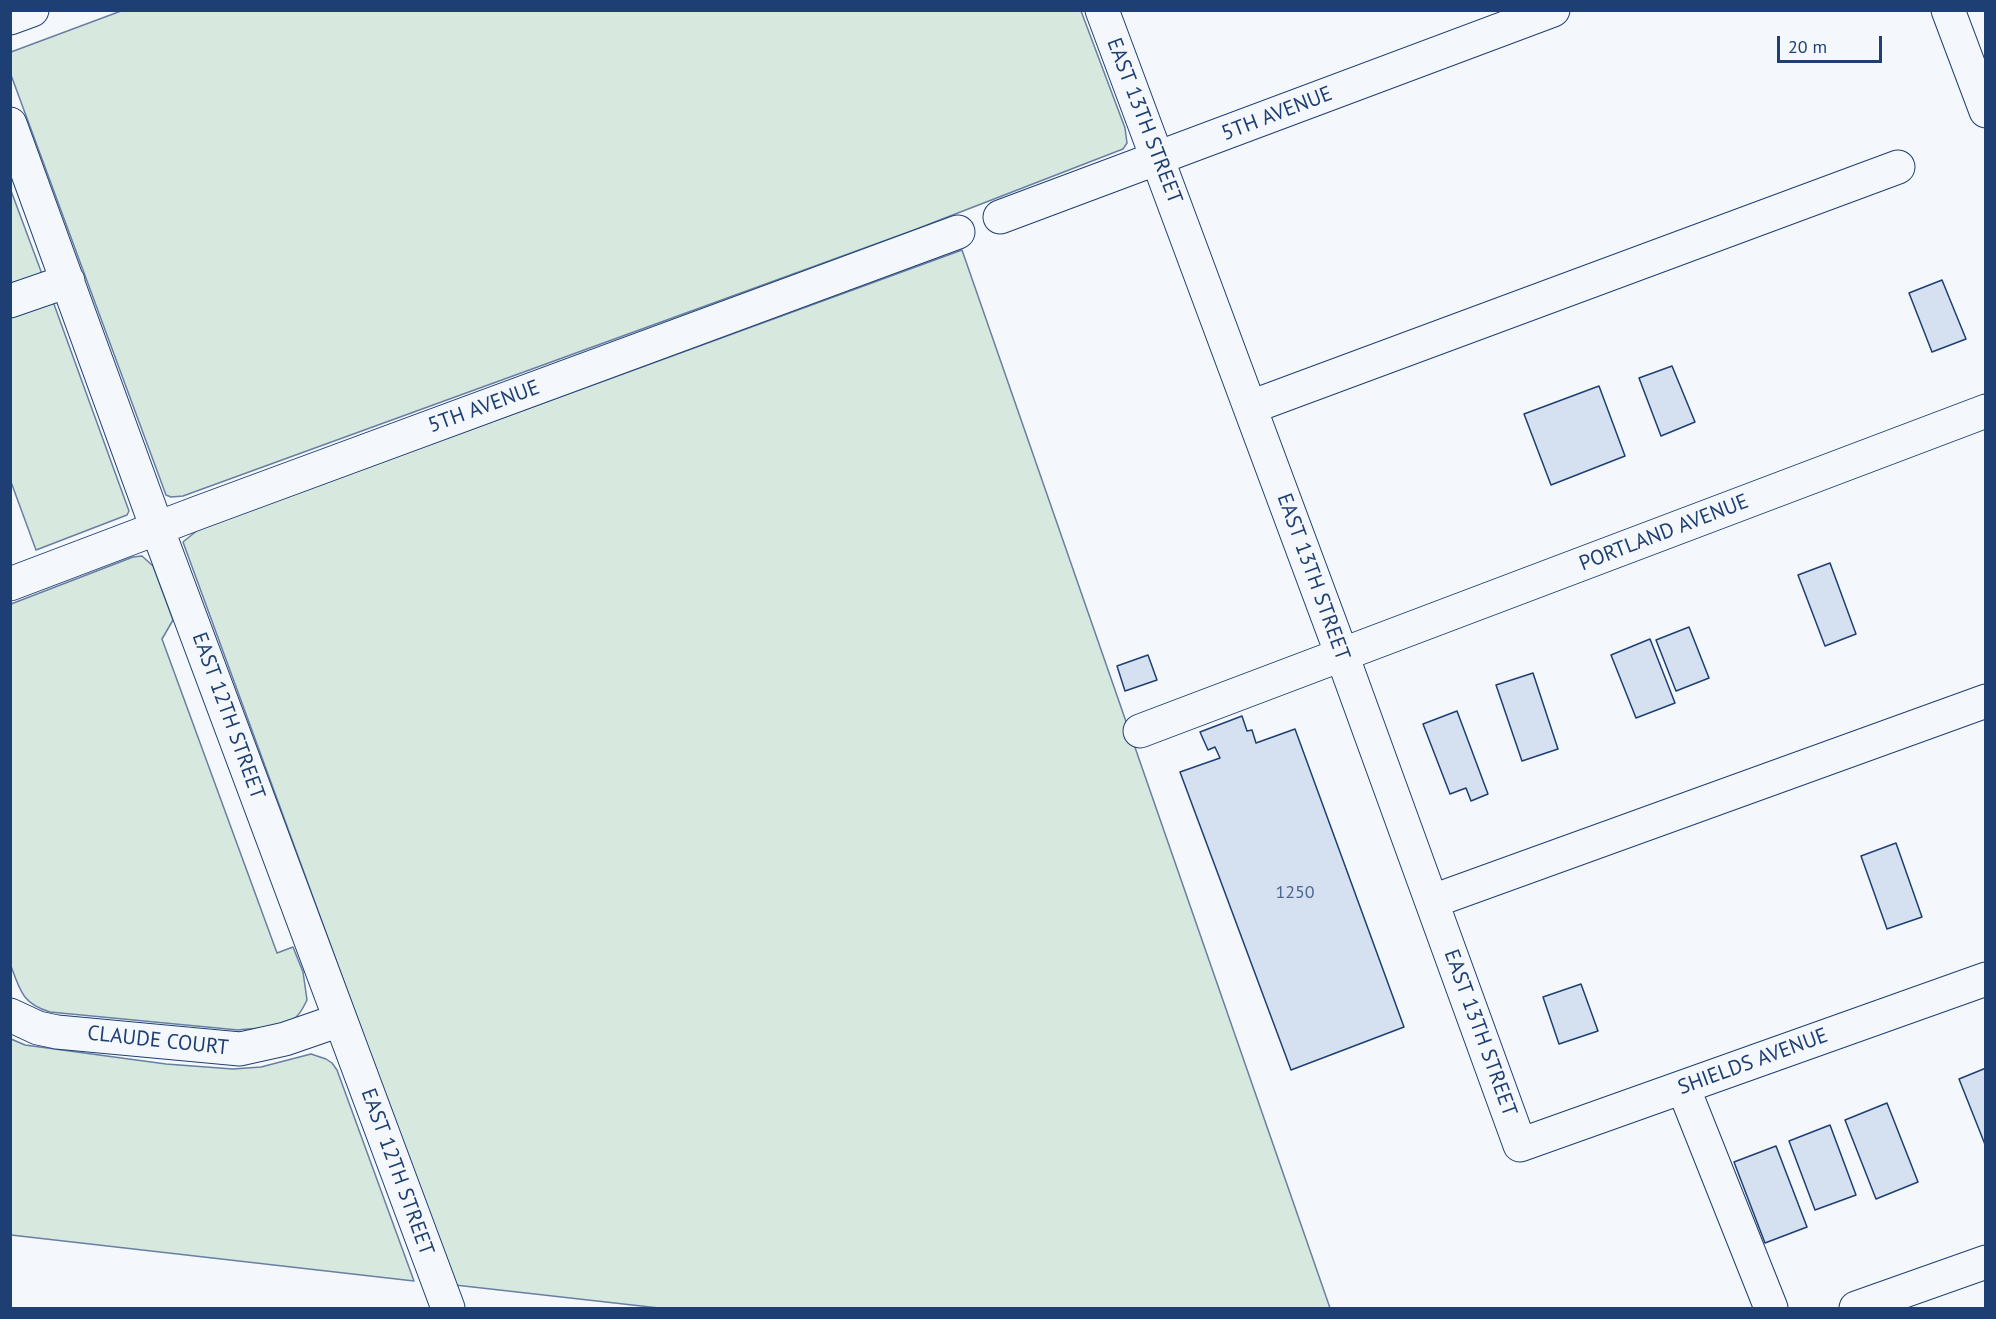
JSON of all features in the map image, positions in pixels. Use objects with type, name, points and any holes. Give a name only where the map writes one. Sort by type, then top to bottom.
[{"type":"street","points":[[10,18],[32,10]]},
{"type":"street","name":"EAST 13TH STREET","points":[[1102,10],[1251,407],[1520,1145]]},
{"type":"street","name":"5TH AVENUE","points":[[1000,217],[1553,10]]},
{"type":"street","points":[[1948,10],[1986,111]]},
{"type":"street","name":"EAST 12TH STREET","points":[[10,124],[447,1308]]},
{"type":"street","points":[[1251,407],[1898,167]]},
{"type":"street","name":"5TH AVENUE","points":[[10,584],[958,232]]},
{"type":"street","points":[[10,301],[68,281]]},
{"type":"street","name":"PORTLAND AVENUE","points":[[1140,731],[1986,411]]},
{"type":"street","points":[[1433,902],[1986,701]]},
{"type":"street","name":"SHIELDS AVENUE","points":[[1520,1145],[1986,979]]},
{"type":"street","name":"CLAUDE COURT","points":[[10,1015],[38,1028],[57,1032],[240,1049],[276,1042],[340,1020]]},
{"type":"street","points":[[1683,1087],[1771,1308]]},
{"type":"street","points":[[1856,1308],[1986,1262]]},
{"type":"shaded area","points":[[121,11],[1081,11],[1125,128],[1127,143],[1123,149],[914,230],[183,496],[171,497],[166,495],[11,75],[11,52]]},
{"type":"shaded area","points":[[10,188],[42,274],[10,292]]},
{"type":"shaded area","points":[[962,250],[1330,1308],[659,1308],[455,1285],[183,542],[199,529]]},
{"type":"shaded area","points":[[51,296],[129,511],[127,515],[36,550],[11,482],[11,311]]},
{"type":"shaded area","points":[[142,556],[153,566],[173,620],[162,639],[277,953],[293,947],[303,972],[307,1000],[298,1015],[290,1021],[268,1027],[238,1030],[50,1012],[28,1001],[17,983],[11,966],[11,604],[133,557]]},
{"type":"shaded area","points":[[11,1039],[25,1045],[166,1064],[233,1069],[261,1067],[311,1054],[326,1059],[337,1070],[414,1281],[11,1235]]},
{"type":"building","points":[[1942,280],[1966,339],[1932,352],[1909,293]]},
{"type":"building","points":[[1672,366],[1695,422],[1661,436],[1639,378]]},
{"type":"building","points":[[1599,386],[1625,456],[1551,485],[1524,414]]},
{"type":"building","points":[[1830,563],[1856,634],[1825,646],[1798,575]]},
{"type":"building","points":[[1689,627],[1709,678],[1676,691],[1656,640]]},
{"type":"building","points":[[1650,639],[1675,703],[1636,718],[1611,655]]},
{"type":"building","points":[[1148,655],[1157,680],[1125,691],[1117,666]]},
{"type":"building","points":[[1533,673],[1558,749],[1522,761],[1496,685]]},
{"type":"building","points":[[1457,711],[1488,794],[1471,801],[1466,788],[1450,794],[1423,724]]},
{"type":"building","points":[[1242,716],[1247,731],[1252,730],[1256,743],[1295,729],[1404,1027],[1291,1070],[1180,772],[1220,758],[1215,747],[1208,750],[1200,732]]},
{"type":"building","points":[[1896,843],[1922,917],[1887,929],[1861,856]]},
{"type":"building","points":[[1581,984],[1598,1031],[1559,1044],[1543,997]]},
{"type":"building","points":[[1986,1068],[1986,1147],[1959,1079]]},
{"type":"building","points":[[1887,1103],[1918,1182],[1876,1199],[1845,1120]]},
{"type":"building","points":[[1830,1125],[1856,1195],[1815,1210],[1789,1141]]},
{"type":"building","points":[[1776,1146],[1807,1227],[1765,1243],[1734,1162]]}]
